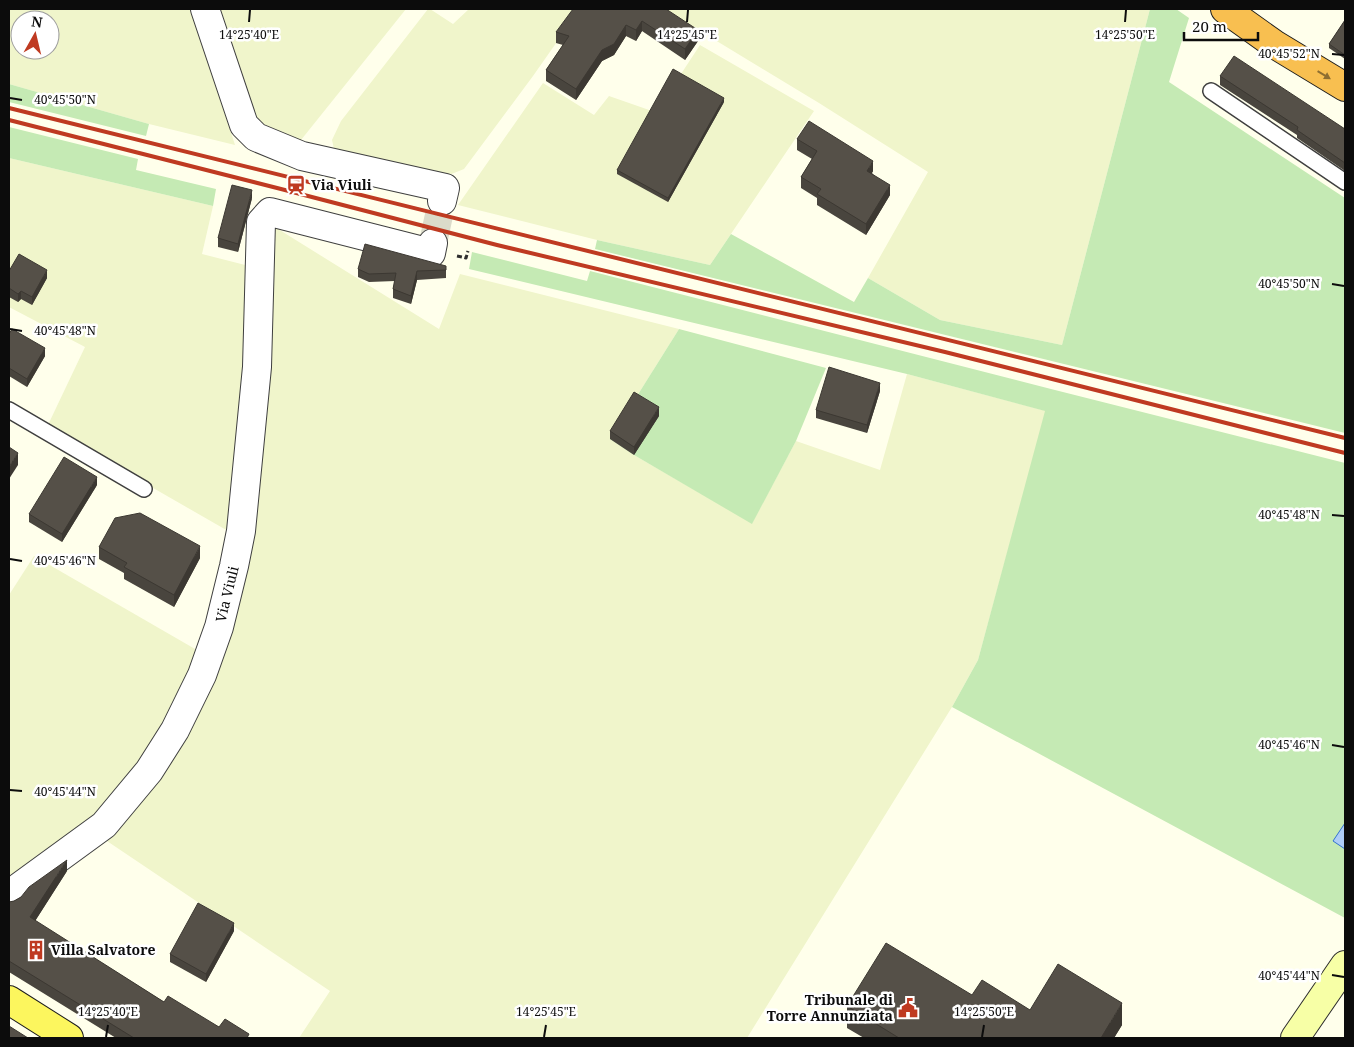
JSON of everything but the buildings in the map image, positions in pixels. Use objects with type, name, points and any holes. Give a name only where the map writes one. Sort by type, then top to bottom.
[{"type":"highway","points":[[1225,9],[1274,44],[1345,88]]},
{"type":"main road","points":[[1296,1038],[1345,965]]},
{"type":"main road","points":[[9,1000],[69,1038]]},
{"type":"street","points":[[205,9],[244,124],[256,136],[302,156],[445,188],[442,201]]},
{"type":"street","name":"Via Viuli","points":[[9,898],[19,887],[104,825],[149,771],[175,730],[202,675],[218,627],[241,531],[257,367],[261,222],[270,212],[431,253],[433,243]]},
{"type":"lane","points":[[1211,91],[1345,182]]},
{"type":"lane","points":[[9,410],[144,489]]},
{"type":"green space","points":[[9,9],[191,9],[235,145],[149,124],[9,84]]},
{"type":"green space","points":[[218,9],[406,9],[301,140],[292,143],[269,132],[253,116]]},
{"type":"green space","points":[[428,9],[453,24],[469,9],[580,9],[464,169],[449,175],[350,156],[334,149],[332,140],[341,121]]},
{"type":"green space","points":[[664,9],[1150,9],[1062,345],[940,320],[868,278],[928,172]]},
{"type":"green space","points":[[1150,9],[1176,9],[1189,18],[1169,82],[1345,198],[1345,433],[595,249],[597,240],[710,265],[731,234],[854,302],[868,278],[940,320],[1062,345]]},
{"type":"green space","points":[[700,45],[814,111],[710,265],[597,240],[458,205],[543,83],[594,115],[609,96],[652,111],[679,77]]},
{"type":"green space","points":[[9,84],[149,124],[146,136],[9,102]]},
{"type":"green space","points":[[9,127],[138,159],[136,170],[216,189],[213,206],[9,158]]},
{"type":"green space","points":[[9,158],[213,206],[202,254],[253,267],[235,535],[47,427],[85,347],[9,307]]},
{"type":"green space","points":[[270,224],[439,329],[460,274],[679,329],[610,439],[634,455],[752,523],[796,441],[880,470],[907,374],[1046,411],[978,660],[952,707],[747,1038],[299,1038],[330,991],[101,837],[226,634]]},
{"type":"green space","points":[[472,252],[587,281],[590,271],[1345,463],[1345,918],[952,707],[978,660],[1045,411],[907,374],[469,269]]},
{"type":"green space","points":[[679,329],[826,368],[796,441],[752,524],[610,439]]},
{"type":"green space","points":[[34,556],[202,653],[137,775],[98,819],[9,883],[9,595]]},
{"type":"water","points":[[1345,823],[1345,849],[1333,841]]},
{"type":"tunnel","points":[[433,243],[442,201]]},
{"type":"railway","points":[[9,108],[1345,438]]},
{"type":"railway","points":[[9,120],[497,245],[945,352],[1345,453]]},
{"type":"place","name":"Via Viuli","points":[[296,185]]},
{"type":"place","name":"Villa Salvatore","points":[[36,950]]},
{"type":"place","name":"Tribunale di Torre Annunziata","points":[[908,1008]]}]
